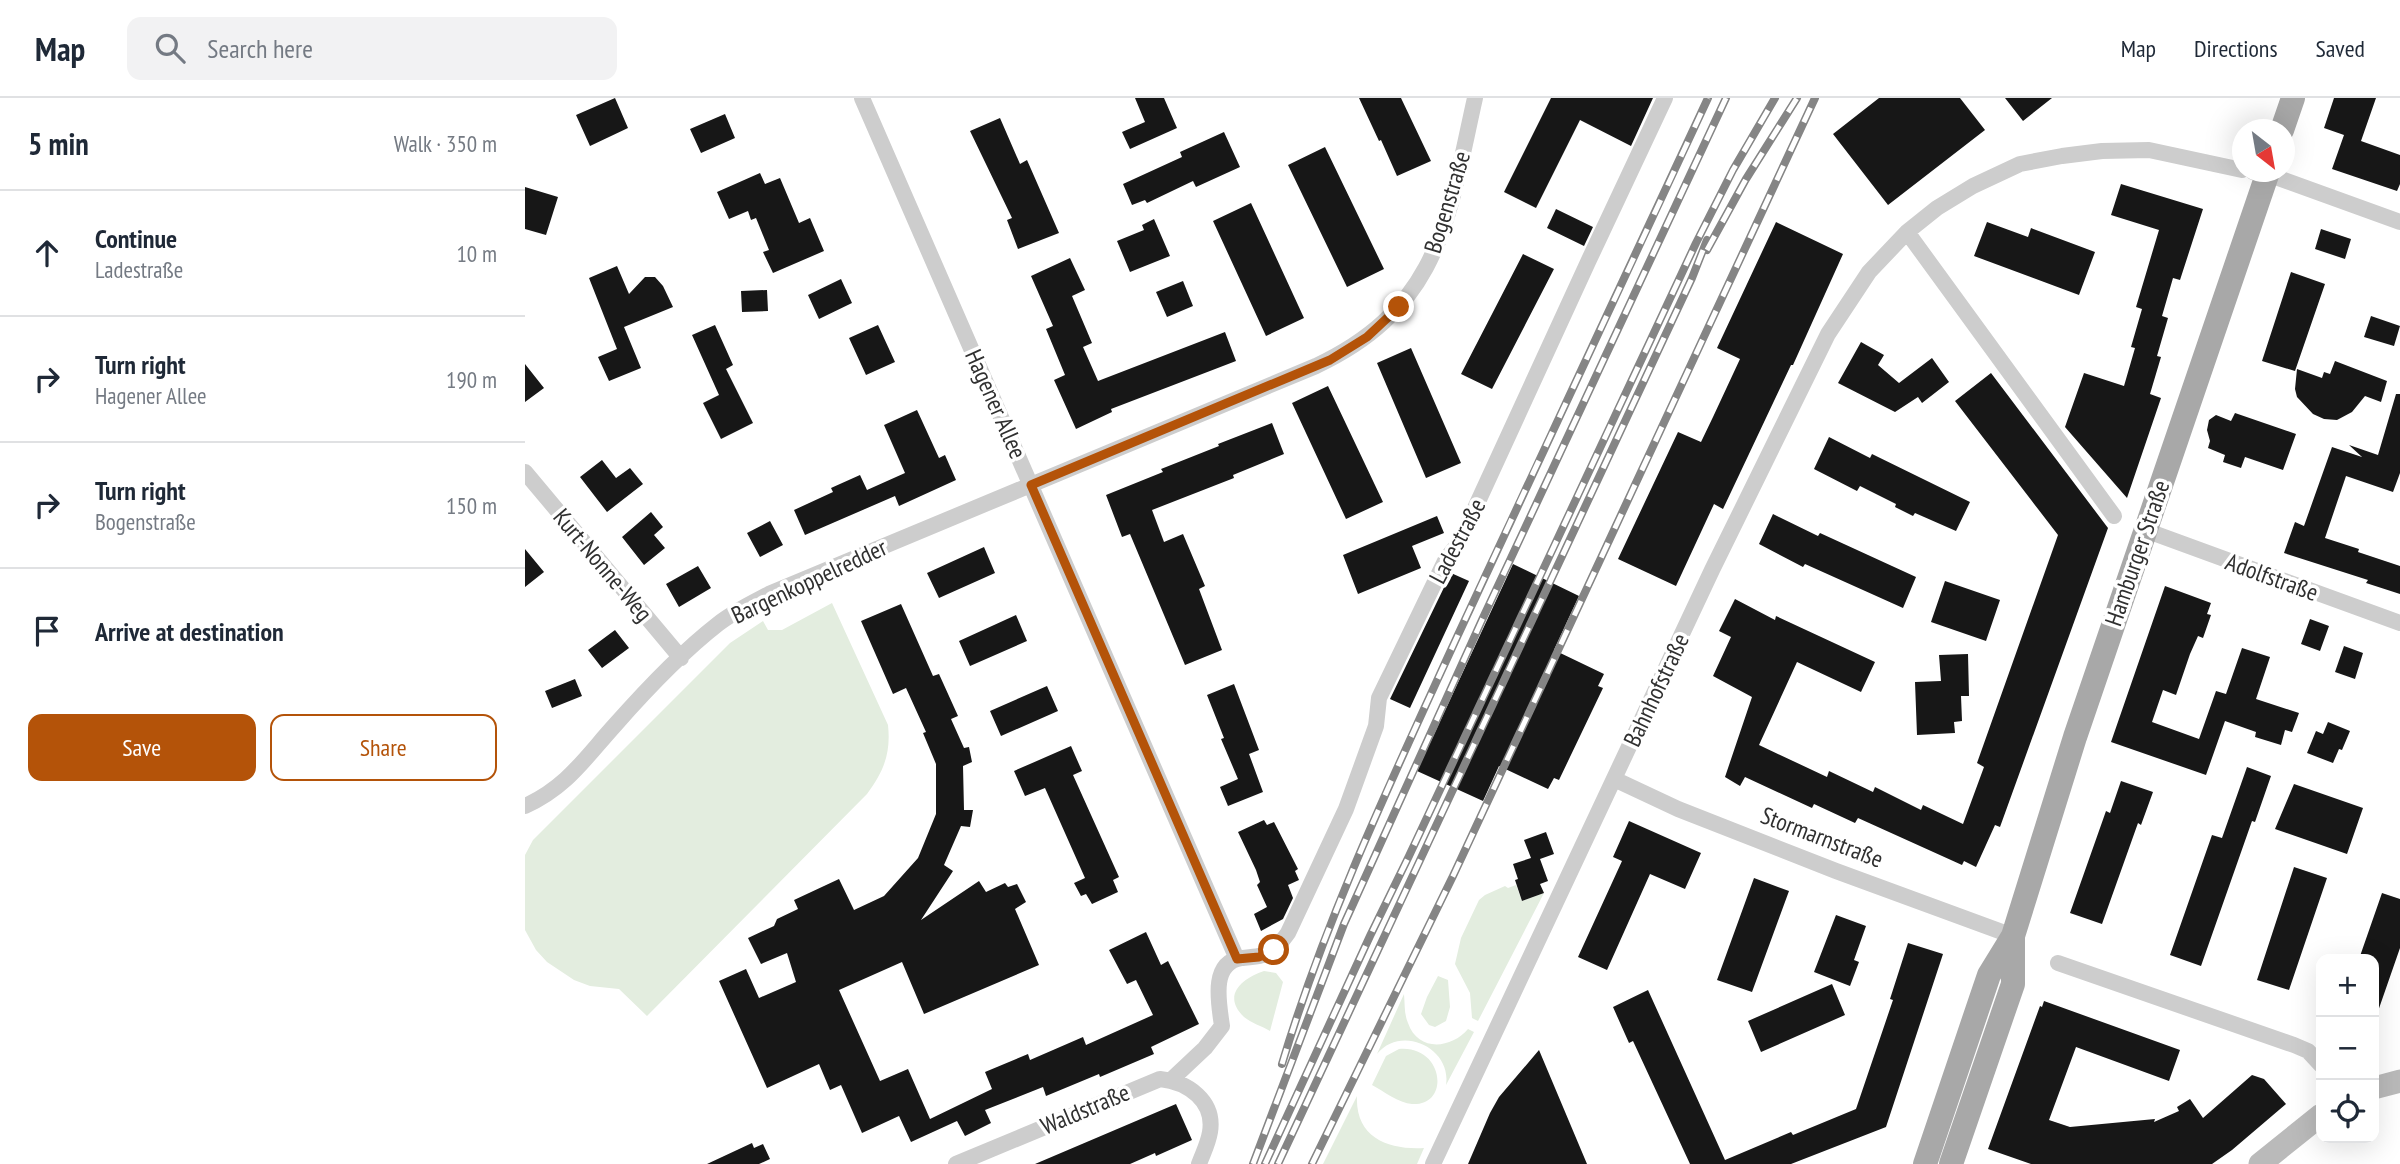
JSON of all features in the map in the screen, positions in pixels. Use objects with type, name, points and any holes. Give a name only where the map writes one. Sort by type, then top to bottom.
[{"type":"main road","points":[[2286,119],[2293,98]]},
{"type":"main road","name":"Hamburger Straße","points":[[1925,1164],[1989,975],[2013,936],[2075,737],[2260,182]]},
{"type":"main road","name":"Hamburger Straße","points":[[1951,1164],[2013,984],[2013,936]]},
{"type":"street","name":"Hagener Allee","points":[[862,98],[1237,959]]},
{"type":"street","name":"Bogenstraße","points":[[1031,485],[1316,366],[1355,345],[1378,327],[1406,299],[1425,272],[1438,246],[1451,204],[1475,98]]},
{"type":"street","name":"Ladestraße","points":[[1237,959],[1259,957],[1274,950],[1288,933],[1346,809],[1376,726],[1378,698],[1446,559],[1459,543],[1665,98]]},
{"type":"street","name":"Bahnhofstraße","points":[[1433,1164],[1712,570],[1828,334],[1869,272],[1907,232],[1937,208],[1973,186],[2020,164],[2102,151],[2149,150],[2232,168]]},
{"type":"street","points":[[2290,182],[2400,222]]},
{"type":"street","points":[[1907,232],[2114,516]]},
{"type":"street","name":"Kurt-Nonne-Weg","points":[[525,472],[681,658]]},
{"type":"street","name":"Bargenkoppelredder","points":[[525,806],[556,790],[577,771],[616,724],[719,623],[769,594],[1031,485]]},
{"type":"street","name":"Adolfstraße","points":[[2145,530],[2400,623]]},
{"type":"street","name":"Stormarnstraße","points":[[1614,779],[1691,814],[2013,936]]},
{"type":"street","points":[[1199,1164],[1210,1130],[1207,1108],[1194,1091],[1171,1080],[1206,1048],[1222,1026],[1217,998],[1219,980],[1226,966],[1237,959]]},
{"type":"street","points":[[2057,963],[2294,1045],[2308,1051],[2316,1060]]},
{"type":"street","name":"Waldstraße","points":[[957,1164],[1145,1084],[1160,1079],[1171,1080]]},
{"type":"street","points":[[2379,1087],[2400,1081]]},
{"type":"street","points":[[2260,1164],[2316,1119]]},
{"type":"green space","points":[[832,603],[888,725],[885,761],[867,794],[647,1016],[619,989],[590,986],[574,980],[547,962],[536,950],[525,930],[525,855],[533,840],[730,643],[763,621],[768,630],[782,630]]},
{"type":"green space","points":[[1516,885],[1522,901],[1544,893],[1478,1021],[1472,1018],[1470,993],[1455,964],[1461,938],[1479,900],[1505,886],[1508,888]]},
{"type":"green space","points":[[1264,971],[1276,973],[1283,982],[1270,1031],[1244,1017],[1234,1002],[1237,988]]},
{"type":"green space","points":[[1438,976],[1448,980],[1450,1007],[1446,1021],[1435,1027],[1429,1025],[1421,1014]]},
{"type":"green space","points":[[1404,994],[1407,1020],[1419,1039],[1427,1043],[1444,1044],[1461,1036],[1468,1029],[1474,1032],[1446,1085],[1446,1072],[1441,1060],[1423,1044],[1399,1041],[1387,1045],[1377,1054]]},
{"type":"green space","points":[[1399,1049],[1414,1050],[1425,1056],[1433,1065],[1437,1086],[1433,1096],[1424,1102],[1407,1103],[1372,1085],[1386,1056]]},
{"type":"green space","points":[[1357,1096],[1362,1122],[1377,1138],[1398,1147],[1424,1148],[1417,1164],[1323,1164]]},
{"type":"building","points":[[615,98],[628,128],[590,146],[576,115]]},
{"type":"building","points":[[1135,98],[1164,98],[1177,128],[1130,149],[1122,132],[1145,122]]},
{"type":"building","points":[[1359,98],[1401,98],[1431,161],[1397,176]]},
{"type":"building","points":[[1551,98],[1653,98],[1631,146],[1580,120],[1536,208],[1504,192]]},
{"type":"building","points":[[1879,98],[1960,98],[1985,130],[1888,205],[1833,134]]},
{"type":"building","points":[[2005,98],[2052,98],[2023,121]]},
{"type":"building","points":[[2334,98],[2376,98],[2361,141],[2400,155],[2400,184],[2397,191],[2332,169],[2344,135],[2324,128]]},
{"type":"building","points":[[725,114],[735,138],[701,153],[690,129]]},
{"type":"building","points":[[1000,118],[1020,164],[1027,160],[1059,233],[1018,249],[1007,220],[1012,218],[970,131]]},
{"type":"building","points":[[1224,132],[1240,167],[1196,187],[1193,181],[1147,203],[1145,200],[1132,205],[1123,184],[1182,157],[1180,152]]},
{"type":"building","points":[[1325,147],[1384,269],[1347,287],[1288,165]]},
{"type":"building","points":[[760,173],[765,184],[780,178],[799,223],[810,218],[824,251],[773,273],[763,252],[769,250],[756,218],[751,220],[748,211],[729,219],[717,192]]},
{"type":"building","points":[[2121,184],[2203,209],[2180,280],[2173,278],[2162,316],[2168,318],[2157,356],[2161,357],[2150,394],[2161,398],[2127,498],[2065,427],[2084,373],[2124,386],[2135,348],[2131,347],[2142,309],[2136,307],[2159,230],[2111,215]]},
{"type":"building","points":[[525,187],[558,197],[546,235],[525,229]]},
{"type":"building","points":[[1251,203],[1304,318],[1266,336],[1213,221]]},
{"type":"building","points":[[1556,209],[1593,227],[1584,246],[1547,228]]},
{"type":"building","points":[[1154,219],[1170,256],[1130,272],[1117,241],[1144,230],[1142,225]]},
{"type":"building","points":[[1776,222],[1843,254],[1723,509],[1714,504],[1676,586],[1618,559],[1678,432],[1701,442],[1713,417],[1740,359],[1717,348]]},
{"type":"building","points":[[1987,222],[2028,237],[2031,228],[2095,252],[2079,295],[1974,256]]},
{"type":"building","points":[[2321,229],[2351,239],[2345,259],[2315,249]]},
{"type":"building","points":[[1523,254],[1554,269],[1492,389],[1461,374]]},
{"type":"building","points":[[1070,258],[1085,290],[1072,296],[1092,343],[1083,347],[1098,381],[1225,332],[1236,361],[1111,409],[1112,412],[1076,429],[1054,380],[1065,375],[1046,329],[1053,326],[1031,276]]},
{"type":"building","points":[[617,266],[629,294],[645,277],[655,277],[663,286],[673,307],[624,327],[641,368],[609,381],[598,357],[617,349],[589,278]]},
{"type":"building","points":[[2291,272],[2325,284],[2295,371],[2262,361]]},
{"type":"building","points":[[841,279],[852,303],[819,319],[808,295]]},
{"type":"building","points":[[1183,281],[1193,306],[1167,317],[1156,292]]},
{"type":"building","points":[[767,290],[768,311],[742,312],[741,291]]},
{"type":"building","points":[[2371,316],[2400,326],[2394,346],[2364,337]]},
{"type":"building","points":[[715,325],[733,365],[726,369],[753,423],[721,439],[703,403],[719,395],[692,335]]},
{"type":"building","points":[[878,325],[895,362],[866,375],[849,338]]},
{"type":"building","points":[[1861,342],[1884,355],[1878,365],[1899,383],[1932,358],[1949,382],[1922,403],[1918,397],[1895,412],[1838,383]]},
{"type":"building","points":[[1411,348],[1461,463],[1426,478],[1377,363]]},
{"type":"building","points":[[2335,361],[2387,381],[2381,402],[2365,396],[2352,412],[2337,420],[2324,419],[2313,414],[2297,397],[2297,369],[2322,378],[2324,372],[2330,374]]},
{"type":"building","points":[[525,364],[544,388],[525,402]]},
{"type":"building","points":[[1991,373],[2108,528],[2000,827],[1995,825],[1976,867],[1964,861],[1962,865],[1858,818],[1855,823],[1814,804],[1812,808],[1745,777],[1740,786],[1725,777],[1752,697],[1713,676],[1731,637],[1719,631],[1735,599],[1775,620],[1776,616],[1875,662],[1861,692],[1797,662],[1759,745],[1827,777],[1829,771],[1873,792],[1875,787],[1921,810],[1923,805],[1963,824],[1984,767],[1977,763],[2058,535],[1955,401]]},
{"type":"building","points":[[1328,386],[1383,502],[1346,519],[1292,403]]},
{"type":"building","points":[[2396,394],[2400,394],[2400,473],[2393,492],[2346,476],[2325,538],[2400,566],[2400,594],[2366,583],[2368,580],[2284,553],[2295,522],[2304,526],[2332,447],[2362,457],[2349,445],[2378,455]]},
{"type":"building","points":[[917,410],[939,458],[945,455],[956,480],[899,506],[895,496],[805,535],[794,510],[833,492],[831,488],[860,475],[867,490],[905,473],[884,425]]},
{"type":"building","points":[[2235,413],[2296,434],[2283,470],[2245,457],[2241,468],[2223,462],[2225,455],[2208,448],[2209,420],[2216,415],[2231,421]]},
{"type":"building","points":[[1272,423],[1284,454],[1233,475],[1234,478],[1152,510],[1164,542],[1183,534],[1205,586],[1199,589],[1222,650],[1185,665],[1130,534],[1122,537],[1106,495],[1163,472],[1161,469],[1219,446],[1218,444]]},
{"type":"building","points":[[1829,437],[1870,458],[1872,454],[1970,502],[1956,531],[1915,513],[1913,516],[1860,486],[1857,491],[1814,469]]},
{"type":"building","points":[[602,460],[616,478],[630,468],[643,484],[607,512],[580,477]]},
{"type":"building","points":[[651,512],[663,527],[654,535],[665,548],[644,565],[622,537]]},
{"type":"building","points":[[1773,514],[1916,577],[1903,608],[1805,564],[1803,567],[1759,544]]},
{"type":"building","points":[[1437,516],[1444,533],[1412,546],[1421,568],[1358,594],[1343,555]]},
{"type":"building","points":[[770,521],[783,545],[760,557],[747,533]]},
{"type":"building","points":[[984,547],[995,573],[939,598],[927,573]]},
{"type":"building","points":[[525,549],[544,572],[525,587]]},
{"type":"building","points":[[1513,564],[1579,596],[1554,650],[1604,674],[1598,686],[1603,688],[1559,780],[1554,778],[1548,789],[1499,766],[1483,801],[1417,771]]},
{"type":"building","points":[[698,566],[711,588],[679,607],[666,584]]},
{"type":"building","points":[[1451,573],[1469,581],[1410,708],[1390,699]]},
{"type":"building","points":[[1945,581],[2000,600],[1986,641],[1931,622]]},
{"type":"building","points":[[2165,586],[2211,603],[2207,614],[2211,615],[2203,638],[2198,636],[2190,654],[2176,695],[2163,690],[2152,722],[2199,739],[2216,691],[2226,694],[2242,648],[2270,657],[2256,699],[2299,713],[2292,732],[2285,730],[2281,745],[2255,737],[2256,732],[2225,721],[2206,775],[2111,742]]},
{"type":"building","points":[[901,604],[933,676],[939,674],[958,716],[951,719],[964,748],[969,747],[972,762],[963,766],[964,810],[973,810],[970,827],[961,826],[944,865],[953,871],[921,920],[979,881],[986,892],[1005,883],[1008,887],[1017,884],[1026,902],[1015,909],[1039,965],[924,1014],[902,962],[839,990],[880,1081],[908,1069],[930,1119],[992,1089],[985,1072],[1028,1054],[1030,1060],[1083,1037],[1086,1045],[1153,1015],[1136,980],[1127,984],[1109,950],[1146,932],[1161,965],[1168,961],[1199,1024],[1151,1047],[1154,1054],[1100,1077],[1099,1074],[1046,1096],[1043,1087],[985,1110],[991,1123],[965,1136],[957,1121],[911,1142],[899,1116],[862,1133],[841,1085],[830,1090],[819,1064],[767,1088],[719,981],[746,969],[759,998],[796,982],[787,953],[761,964],[748,938],[774,926],[777,919],[798,909],[794,900],[839,879],[854,910],[884,896],[918,858],[936,814],[936,764],[923,733],[926,732],[906,688],[893,694],[861,621]]},
{"type":"building","points":[[1016,615],[1027,641],[970,666],[959,641]]},
{"type":"building","points":[[2310,619],[2329,626],[2320,651],[2301,644]]},
{"type":"building","points":[[615,630],[629,648],[602,668],[588,650]]},
{"type":"building","points":[[2344,646],[2363,653],[2355,679],[2335,672]]},
{"type":"building","points":[[1968,654],[1969,696],[1961,696],[1962,721],[1954,722],[1955,733],[1917,735],[1915,682],[1941,681],[1939,655]]},
{"type":"building","points":[[575,679],[582,696],[552,708],[545,691]]},
{"type":"building","points":[[1234,684],[1259,750],[1249,754],[1263,792],[1228,806],[1220,787],[1238,779],[1207,695]]},
{"type":"building","points":[[1047,686],[1058,711],[1001,736],[990,711]]},
{"type":"building","points":[[2328,722],[2350,731],[2333,763],[2307,753],[2316,731],[2323,734]]},
{"type":"building","points":[[1071,746],[1082,771],[1073,775],[1119,877],[1113,880],[1118,892],[1092,904],[1086,894],[1081,896],[1074,883],[1085,878],[1045,788],[1025,796],[1014,771]]},
{"type":"building","points":[[2247,767],[2271,776],[2255,822],[2252,821],[2201,966],[2170,955],[2212,835],[2222,838]]},
{"type":"building","points":[[2121,781],[2153,792],[2141,825],[2138,823],[2102,924],[2070,913],[2106,811],[2110,813]]},
{"type":"building","points":[[2294,784],[2363,808],[2347,854],[2275,829]]},
{"type":"building","points":[[1264,820],[1267,825],[1274,822],[1298,869],[1295,871],[1299,880],[1288,885],[1293,898],[1283,919],[1261,931],[1254,914],[1267,907],[1257,885],[1260,882],[1256,870],[1238,832]]},
{"type":"building","points":[[1629,821],[1701,853],[1685,889],[1650,874],[1607,970],[1578,957],[1622,861],[1613,857]]},
{"type":"building","points":[[1546,832],[1554,854],[1540,859],[1548,881],[1540,884],[1544,893],[1522,901],[1513,864],[1531,858],[1524,840]]},
{"type":"building","points":[[2294,867],[2327,878],[2289,990],[2257,980]]},
{"type":"building","points":[[1754,878],[1789,891],[1752,992],[1717,980]]},
{"type":"building","points":[[2382,893],[2400,899],[2400,948],[2379,1008],[2379,954],[2361,954]]},
{"type":"building","points":[[1836,915],[1866,926],[1854,960],[1859,962],[1850,986],[1814,972]]},
{"type":"building","points":[[1908,943],[1943,954],[1886,1127],[1791,1164],[1690,1164],[1633,1041],[1629,1043],[1613,1007],[1648,990],[1725,1160],[1791,1132],[1793,1135],[1856,1109],[1893,1000],[1890,999]]},
{"type":"building","points":[[1832,984],[1845,1015],[1761,1052],[1748,1021]]},
{"type":"building","points":[[2044,1001],[2180,1050],[2169,1081],[2076,1047],[2049,1120],[2070,1127],[2155,1119],[2154,1122],[2179,1111],[2177,1107],[2190,1099],[2203,1118],[2252,1075],[2264,1079],[2286,1104],[2212,1164],[2031,1164],[1988,1149]]},
{"type":"building","points":[[1539,1050],[1587,1164],[1468,1164],[1499,1097]]},
{"type":"building","points":[[1176,1104],[1192,1140],[1156,1156],[1155,1153],[1130,1164],[1035,1164]]},
{"type":"building","points":[[752,1143],[754,1148],[763,1144],[770,1159],[759,1164],[707,1164]]},
{"type":"railway","points":[[1282,1064],[1319,955],[1385,795],[1708,98]]},
{"type":"railway","points":[[1253,1164],[1344,924],[1482,620],[1726,98]]},
{"type":"railway","points":[[1265,1164],[1696,243],[1733,170],[1775,98]]},
{"type":"railway","points":[[1707,250],[1746,179],[1797,98]]},
{"type":"railway","points":[[1312,1164],[1453,876],[1815,98]]},
{"type":"railway","points":[[1278,1164],[1692,278],[1707,240]]},
{"type":"route","points":[[1274,950],[1259,957],[1237,959],[1031,485],[1330,360],[1367,337],[1399,307]]}]
